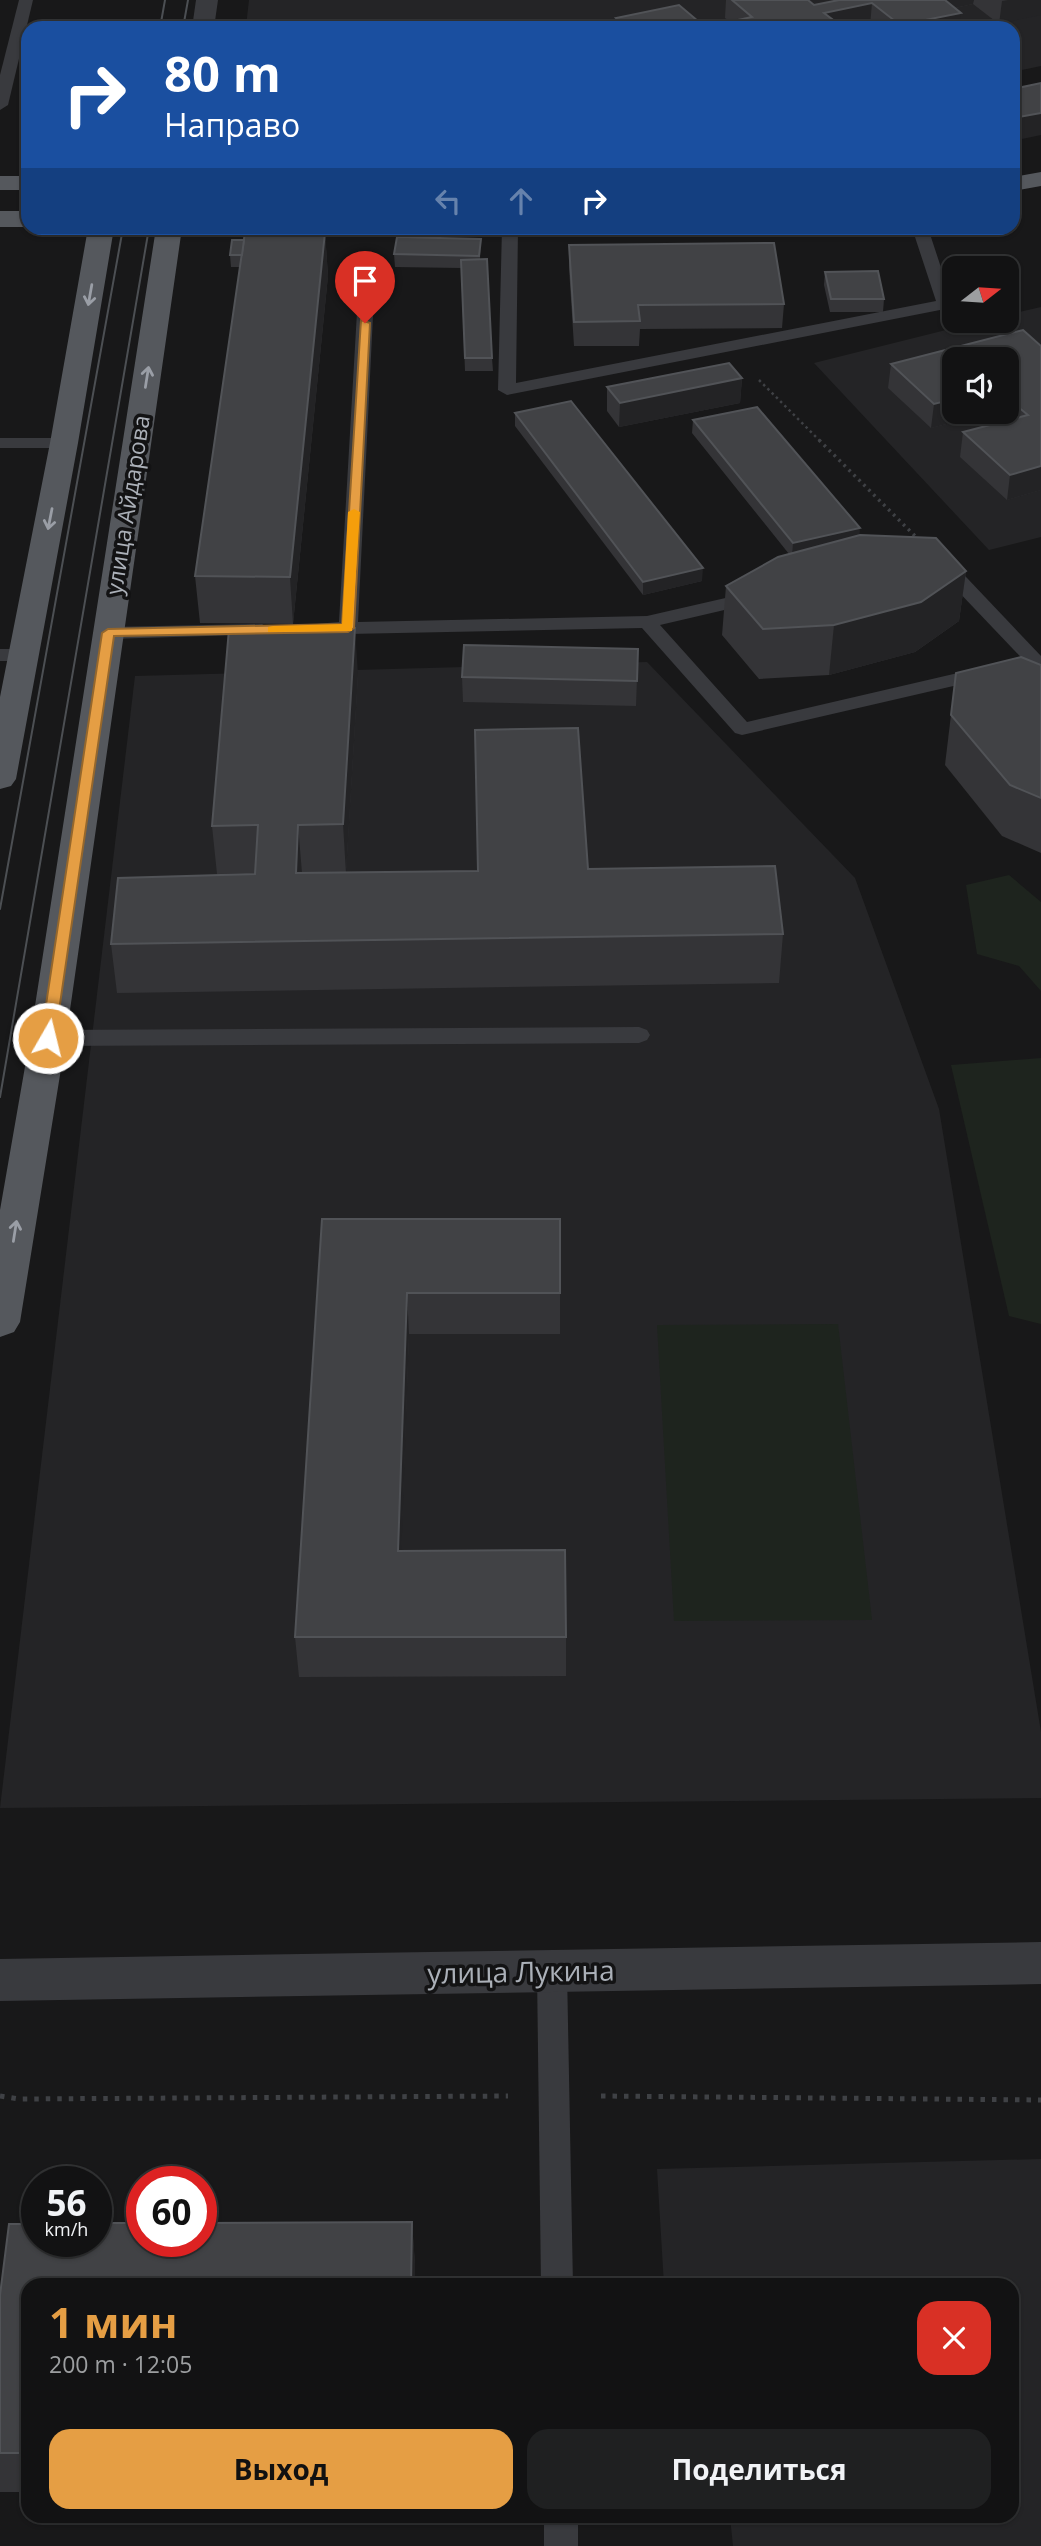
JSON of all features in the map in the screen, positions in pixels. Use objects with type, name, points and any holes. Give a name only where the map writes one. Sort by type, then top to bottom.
[{"type":"main road","points":[[1020,183],[1041,179]]},
{"type":"main road","points":[[0,183],[21,183]]},
{"type":"main road","points":[[0,219],[21,219]]},
{"type":"main road","points":[[0,779],[12,655],[64,443],[101,235]]},
{"type":"main road","name":"улица Айдарова","points":[[0,1322],[48,1038],[168,235]]},
{"type":"street","points":[[204,21],[207,0]]},
{"type":"street","name":"улица Лукина","points":[[0,1980],[1041,1963]]},
{"type":"lane","points":[[0,105],[3,75],[26,0]]},
{"type":"lane","points":[[510,235],[507,390],[945,304],[922,235]]},
{"type":"lane","points":[[348,628],[366,295]]},
{"type":"lane","points":[[0,443],[64,443]]},
{"type":"lane","points":[[928,556],[1039,662]]},
{"type":"lane","points":[[308,629],[647,622],[778,592]]},
{"type":"lane","points":[[647,622],[741,729],[1039,662]]},
{"type":"lane","points":[[108,633],[281,629]]},
{"type":"lane","points":[[48,1038],[639,1035]]},
{"type":"lane","points":[[552,1971],[557,2278]]},
{"type":"lane","points":[[561,2523],[561,2546]]},
{"type":"path","points":[[725,347],[928,556]]},
{"type":"shaded area","points":[[249,0],[1041,0],[1041,66],[1020,70],[1020,21],[247,21]]},
{"type":"shaded area","points":[[1041,307],[1041,537],[989,550],[814,363],[942,331],[1019,333],[1019,312]]},
{"type":"shaded area","points":[[647,662],[855,878],[939,1109],[1041,1732],[1041,1798],[0,1808],[135,676]]},
{"type":"shaded area","points":[[1009,875],[1041,902],[1041,991],[1019,966],[977,954],[966,885]]},
{"type":"shaded area","points":[[1041,1058],[1041,1324],[1009,1316],[951,1065]]},
{"type":"shaded area","points":[[838,1324],[872,1620],[674,1621],[657,1325]]},
{"type":"shaded area","points":[[1041,2159],[1041,2546],[733,2546],[731,2523],[1019,2523],[1019,2278],[664,2278],[657,2169]]},
{"type":"building","points":[[732,0],[808,0],[814,5],[839,0],[945,0],[961,13],[920,21],[895,21],[872,3],[824,13],[835,21],[733,21],[752,17]]},
{"type":"building","points":[[679,5],[698,21],[620,21],[616,18]]},
{"type":"building","points":[[1041,83],[1041,113],[1020,117],[1020,88]]},
{"type":"building","points":[[245,235],[325,235],[290,577],[195,576]]},
{"type":"building","points":[[397,237],[481,239],[479,256],[394,254]]},
{"type":"building","points":[[232,240],[244,240],[242,255],[230,255]]},
{"type":"building","points":[[774,243],[784,304],[638,305],[640,321],[574,322],[569,245]]},
{"type":"building","points":[[487,259],[492,358],[465,358],[461,260]]},
{"type":"building","points":[[878,271],[884,299],[831,299],[825,272]]},
{"type":"building","points":[[1023,330],[1041,346],[1041,466],[1010,475],[963,432],[994,424],[1019,424],[1019,417],[1028,415],[1019,408],[1019,347],[957,347]]},
{"type":"building","points":[[942,351],[942,402],[934,404],[891,364]]},
{"type":"building","points":[[729,363],[742,378],[620,403],[607,387]]},
{"type":"building","points":[[571,401],[703,568],[643,582],[515,413]]},
{"type":"building","points":[[757,407],[860,528],[793,543],[693,420]]},
{"type":"building","points":[[860,535],[936,538],[966,571],[921,602],[834,625],[763,629],[726,586],[778,557]]},
{"type":"building","points":[[355,628],[343,824],[298,825],[296,873],[478,871],[475,730],[578,728],[588,869],[775,866],[783,934],[111,944],[118,878],[255,874],[258,825],[212,826],[229,629]]},
{"type":"building","points":[[464,645],[638,649],[637,681],[462,677]]},
{"type":"building","points":[[1021,657],[1041,665],[1041,798],[1010,785],[951,715],[956,673]]},
{"type":"building","points":[[322,1219],[560,1219],[560,1293],[407,1293],[398,1551],[565,1550],[566,1637],[295,1637]]},
{"type":"building","points":[[412,2222],[411,2278],[21,2278],[21,2453],[0,2453],[0,2295],[9,2224],[21,2224],[21,2257],[112,2257],[112,2223],[126,2223],[126,2257],[217,2257],[217,2223]]},
{"type":"tram line","points":[[161,21],[165,0]]},
{"type":"tram line","points":[[184,21],[188,0]]},
{"type":"tram line","points":[[0,909],[122,235]]},
{"type":"tram line","points":[[0,1097],[148,235]]},
{"type":"slow traffic","points":[[273,630],[348,628],[354,512]]},
{"type":"route","points":[[48,1038],[108,633],[348,628],[365,323]]}]
